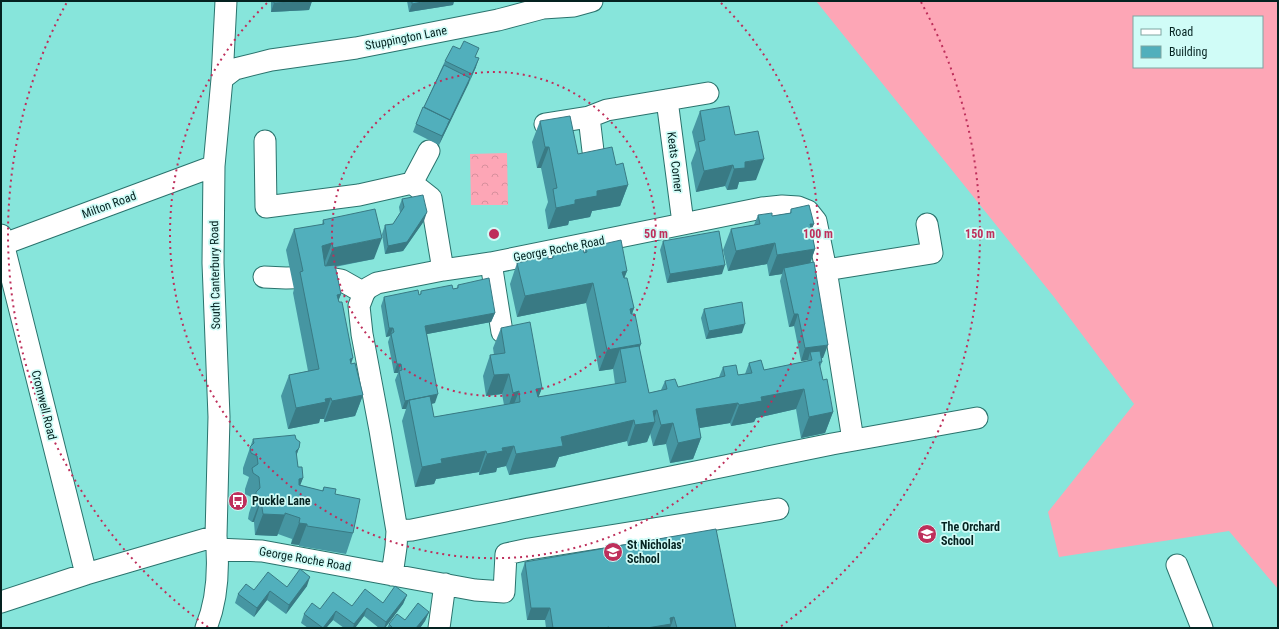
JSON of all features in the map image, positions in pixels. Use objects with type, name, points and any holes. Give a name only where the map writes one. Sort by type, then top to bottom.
[{"type":"street","name":"South Canterbury Road","points":[[206,628],[216,596],[219,417],[213,263],[214,166],[222,79],[226,1]]},
{"type":"street","name":"Stuppington Lane","points":[[222,79],[235,69],[271,60],[356,48],[490,22],[543,4],[574,6],[592,1]]},
{"type":"street","points":[[545,124],[708,93]]},
{"type":"street","name":"Keats Corner","points":[[667,100],[683,223]]},
{"type":"street","points":[[593,151],[598,113]]},
{"type":"street","points":[[265,140],[266,208],[359,195],[412,182],[428,152]]},
{"type":"street","name":"Milton Road","points":[[2,240],[214,166]]},
{"type":"street","points":[[412,182],[431,198],[443,270]]},
{"type":"street","name":"George Roche Road","points":[[364,293],[368,288],[377,283],[443,270],[491,263],[762,208],[782,206],[798,207],[808,211],[816,221],[862,438]]},
{"type":"street","points":[[826,270],[932,253],[927,224]]},
{"type":"street","name":"Cromwell Road","points":[[2,240],[86,574]]},
{"type":"street","points":[[491,263],[502,332]]},
{"type":"street","points":[[264,277],[286,278],[323,276],[341,280],[364,293],[359,306],[360,320],[397,531],[392,575]]},
{"type":"street","points":[[397,531],[412,530],[862,438],[977,418]]},
{"type":"street","name":"George Roche Road","points":[[217,542],[475,590],[504,592],[506,554],[778,509]]},
{"type":"street","points":[[1,602],[86,574],[217,542]]},
{"type":"street","points":[[1177,565],[1202,628]]},
{"type":"street","points":[[439,628],[446,584]]},
{"type":"green space","points":[[816,1],[1278,1],[1278,589],[1229,531],[1059,557],[1048,512],[1134,404],[1054,297]]},
{"type":"green space","points":[[507,153],[508,205],[471,205],[470,154]]},
{"type":"building","points":[[274,1],[312,1],[274,3]]},
{"type":"building","points":[[412,1],[427,1],[412,4]]},
{"type":"building","points":[[464,41],[479,48],[475,57],[479,58],[472,74],[445,61],[453,46],[460,49]]},
{"type":"building","points":[[444,65],[470,78],[450,120],[424,107]]},
{"type":"building","points":[[729,106],[735,135],[758,131],[764,159],[745,162],[745,168],[734,169],[733,165],[704,171],[698,142],[705,140],[700,111]]},
{"type":"building","points":[[423,107],[450,120],[442,136],[416,124]]},
{"type":"building","points":[[570,116],[578,154],[612,147],[616,165],[623,163],[628,185],[597,191],[597,196],[575,200],[575,204],[556,208],[553,189],[557,188],[549,147],[545,147],[540,121]]},
{"type":"building","points":[[423,195],[427,212],[407,242],[388,246],[385,225],[393,224],[404,207],[402,199]]},
{"type":"building","points":[[809,205],[814,224],[810,224],[815,249],[777,255],[775,243],[736,251],[731,229],[760,224],[758,215],[772,213],[772,216],[791,213],[791,209]]},
{"type":"building","points":[[375,209],[382,238],[333,248],[332,243],[322,246],[325,266],[335,265],[341,294],[337,295],[339,302],[342,302],[353,358],[350,359],[351,364],[355,363],[363,395],[332,401],[331,398],[325,399],[326,402],[296,408],[289,375],[319,369],[300,272],[303,271],[294,229],[324,224],[323,220]]},
{"type":"building","points":[[719,231],[725,265],[670,274],[663,241]]},
{"type":"building","points":[[621,240],[627,271],[622,272],[624,278],[627,278],[634,308],[630,309],[631,314],[635,314],[641,344],[607,350],[593,283],[525,296],[517,263],[548,256],[548,259],[553,258],[553,255],[583,249],[584,253],[587,252],[586,248]]},
{"type":"building","points":[[814,262],[828,345],[805,348],[798,314],[794,314],[784,268]]},
{"type":"building","points":[[489,278],[495,313],[425,326],[438,394],[405,401],[399,371],[402,370],[401,364],[397,364],[391,334],[394,332],[393,328],[389,328],[384,297],[418,290],[419,295],[421,294],[421,291],[452,285],[453,289],[458,288],[458,285]]},
{"type":"building","points":[[742,302],[745,324],[709,331],[704,309]]},
{"type":"building","points":[[530,322],[542,388],[536,389],[538,397],[626,382],[620,349],[639,346],[649,393],[667,389],[665,381],[675,379],[678,387],[725,376],[723,367],[736,365],[738,375],[752,373],[749,363],[761,360],[764,370],[812,360],[810,352],[820,351],[822,362],[819,362],[823,380],[827,379],[833,412],[809,417],[804,389],[761,397],[762,401],[739,405],[738,403],[696,409],[701,438],[678,443],[673,423],[661,425],[657,410],[653,411],[655,422],[635,425],[634,420],[561,437],[563,446],[516,454],[514,446],[502,448],[503,451],[487,454],[486,451],[441,459],[442,463],[422,467],[409,400],[430,396],[434,417],[520,402],[519,391],[513,393],[509,374],[494,375],[490,355],[505,353],[501,328]]},
{"type":"building","points":[[295,435],[296,439],[300,442],[299,448],[296,451],[298,467],[302,467],[303,478],[299,479],[299,485],[323,491],[324,487],[336,489],[335,494],[360,499],[353,533],[307,526],[307,524],[299,523],[300,518],[285,513],[285,515],[263,514],[261,501],[256,498],[256,492],[260,488],[259,477],[253,473],[252,468],[258,464],[257,456],[251,453],[250,447],[254,443],[253,439]]},
{"type":"building","points":[[716,529],[736,628],[677,628],[674,617],[670,618],[671,624],[647,628],[553,628],[550,608],[531,608],[525,562]]},
{"type":"building","points":[[300,569],[310,577],[289,605],[270,591],[257,608],[238,594],[246,584],[254,590],[268,572],[287,587]]},
{"type":"building","points":[[395,586],[407,595],[386,622],[367,608],[354,624],[336,611],[323,628],[304,614],[312,603],[320,609],[333,592],[352,606],[365,589],[383,603]]},
{"type":"building","points":[[418,603],[429,612],[416,628],[393,628],[389,624],[397,614],[405,620]]},
{"type":"place","name":"Puckle Lane","points":[[238,501]]},
{"type":"place","name":"The Orchard School","points":[[927,534]]},
{"type":"place","name":"St Nicholas' School","points":[[613,552]]}]
